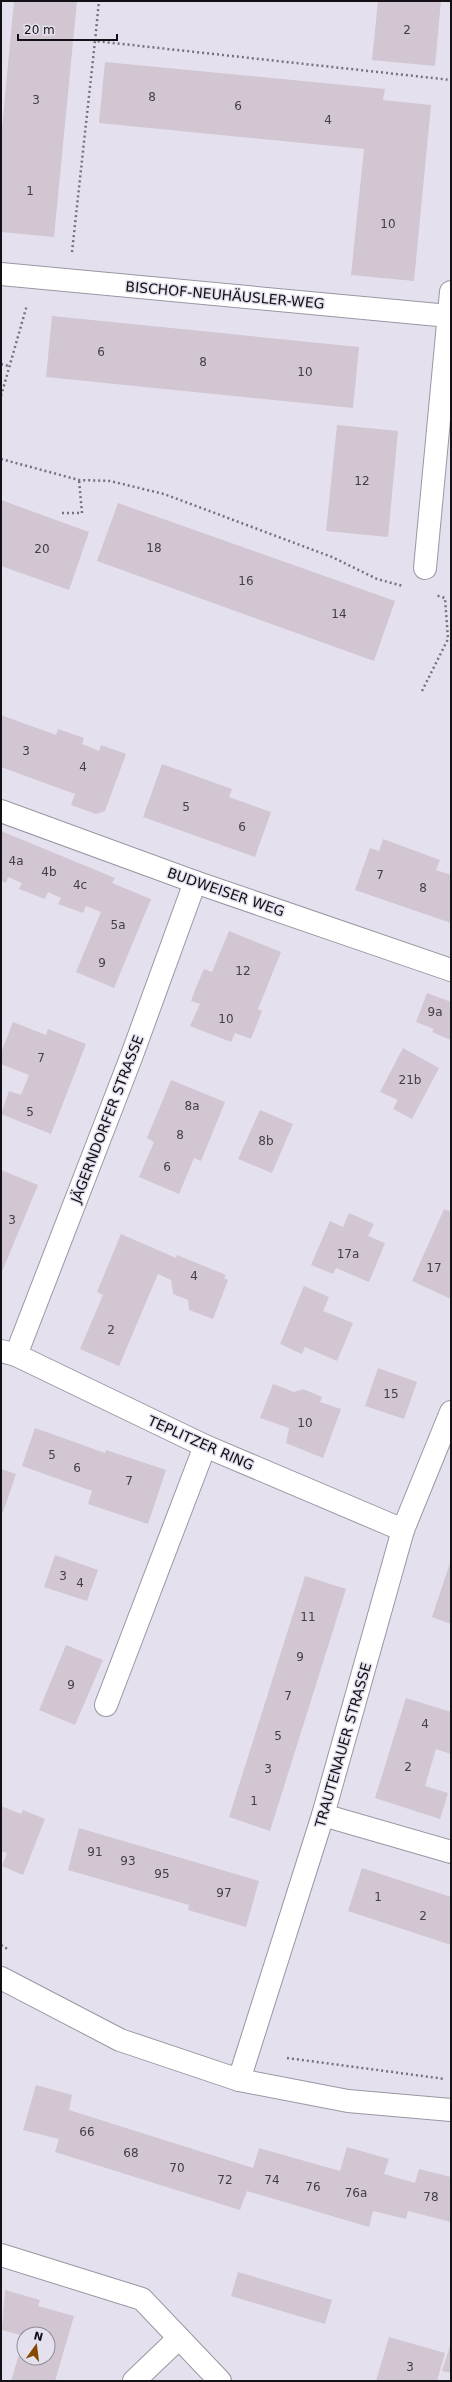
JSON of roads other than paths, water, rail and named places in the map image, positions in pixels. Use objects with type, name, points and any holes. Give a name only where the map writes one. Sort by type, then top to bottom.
[{"type":"street","name":"BISCHOF-NEUHÄUSLER-WEG","points":[[1,274],[448,316]]},
{"type":"street","points":[[425,568],[451,292]]},
{"type":"street","name":"BUDWEISER WEG","points":[[1,811],[195,882],[451,970]]},
{"type":"street","name":"JÄGERNDORFER STRASSE","points":[[9,1353],[132,1055],[195,882]]},
{"type":"street","name":"TEPLITZER RING","points":[[9,1353],[205,1446],[403,1530]]},
{"type":"street","name":"TRAUTENAUER STRASSE","points":[[239,2080],[324,1815],[403,1530],[451,1412]]},
{"type":"street","points":[[106,1705],[205,1446]]},
{"type":"street","points":[[324,1815],[451,1852]]},
{"type":"street","points":[[1,1978],[120,2040],[239,2080],[348,2101],[451,2110]]},
{"type":"street","points":[[1,2255],[142,2299],[220,2381]]},
{"type":"street","points":[[134,2381],[179,2338]]}]
